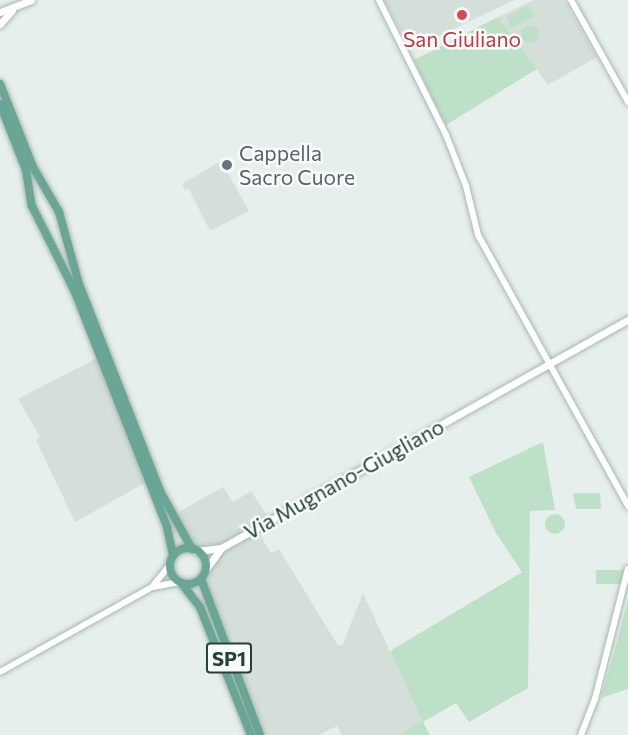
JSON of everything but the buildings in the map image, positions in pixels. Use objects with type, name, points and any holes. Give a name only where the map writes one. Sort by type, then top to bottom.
[{"type":"main road","points":[[0,12],[12,10],[31,0]]},
{"type":"main road","points":[[0,24],[12,10]]},
{"type":"main road","points":[[0,84],[28,156],[49,191],[69,243],[79,284],[162,493],[194,550],[204,559],[206,569],[201,579],[180,583],[169,566],[173,555],[167,526],[54,246],[32,198],[26,170],[0,104]]},
{"type":"main road","points":[[32,198],[40,191],[49,191]]},
{"type":"main road","points":[[54,246],[64,248],[69,243]]},
{"type":"main road","name":"Via Mugnano-Giugliano","points":[[206,569],[221,548],[628,320]]},
{"type":"main road","name":"Via Mugnano-Giugliano","points":[[194,550],[221,548]]},
{"type":"main road","points":[[173,555],[194,550]]},
{"type":"main road","name":"SP1","points":[[201,579],[260,735]]},
{"type":"main road","name":"SP1","points":[[180,583],[200,607],[251,735]]},
{"type":"street","points":[[379,0],[446,135],[478,235],[628,506]]},
{"type":"street","points":[[571,0],[628,102]]},
{"type":"street","points":[[0,672],[152,587],[169,566]]},
{"type":"street","points":[[582,735],[595,699],[628,569]]},
{"type":"street","points":[[152,587],[180,583]]},
{"type":"shaded area","points":[[384,0],[514,0],[411,49]]},
{"type":"shaded area","points":[[534,0],[564,0],[597,57],[548,85],[498,17]]},
{"type":"shaded area","points":[[221,161],[249,211],[210,231],[189,189],[185,190],[182,184]]},
{"type":"shaded area","points":[[97,358],[145,483],[75,522],[36,440],[40,437],[18,399]]},
{"type":"shaded area","points":[[223,487],[233,502],[251,491],[270,520],[221,547],[192,547],[173,515]]},
{"type":"shaded area","points":[[257,530],[271,553],[279,549],[337,644],[342,646],[363,593],[422,721],[398,735],[342,735],[337,726],[319,735],[262,735],[203,579],[222,550]]},
{"type":"green space","points":[[529,5],[534,16],[511,28],[506,17]]},
{"type":"green space","points":[[498,17],[537,69],[446,125],[414,60]]},
{"type":"green space","points":[[526,25],[534,25],[539,30],[537,41],[526,43],[521,38],[521,30]]},
{"type":"green space","points":[[543,442],[555,510],[530,511],[528,688],[469,722],[456,703],[423,722],[430,735],[398,735],[422,721],[390,651],[522,572],[496,533],[469,477]]},
{"type":"green space","points":[[573,493],[600,493],[601,509],[576,509]]},
{"type":"green space","points":[[555,514],[562,517],[565,524],[562,531],[555,534],[548,531],[545,524],[548,517]]},
{"type":"green space","points":[[596,570],[624,570],[622,584],[596,584]]},
{"type":"green space","points":[[628,599],[628,689],[601,698],[617,642]]},
{"type":"place","name":"San Giuliano","points":[[462,15]]},
{"type":"place","name":"Cappella Sacro Cuore","points":[[227,165]]}]
